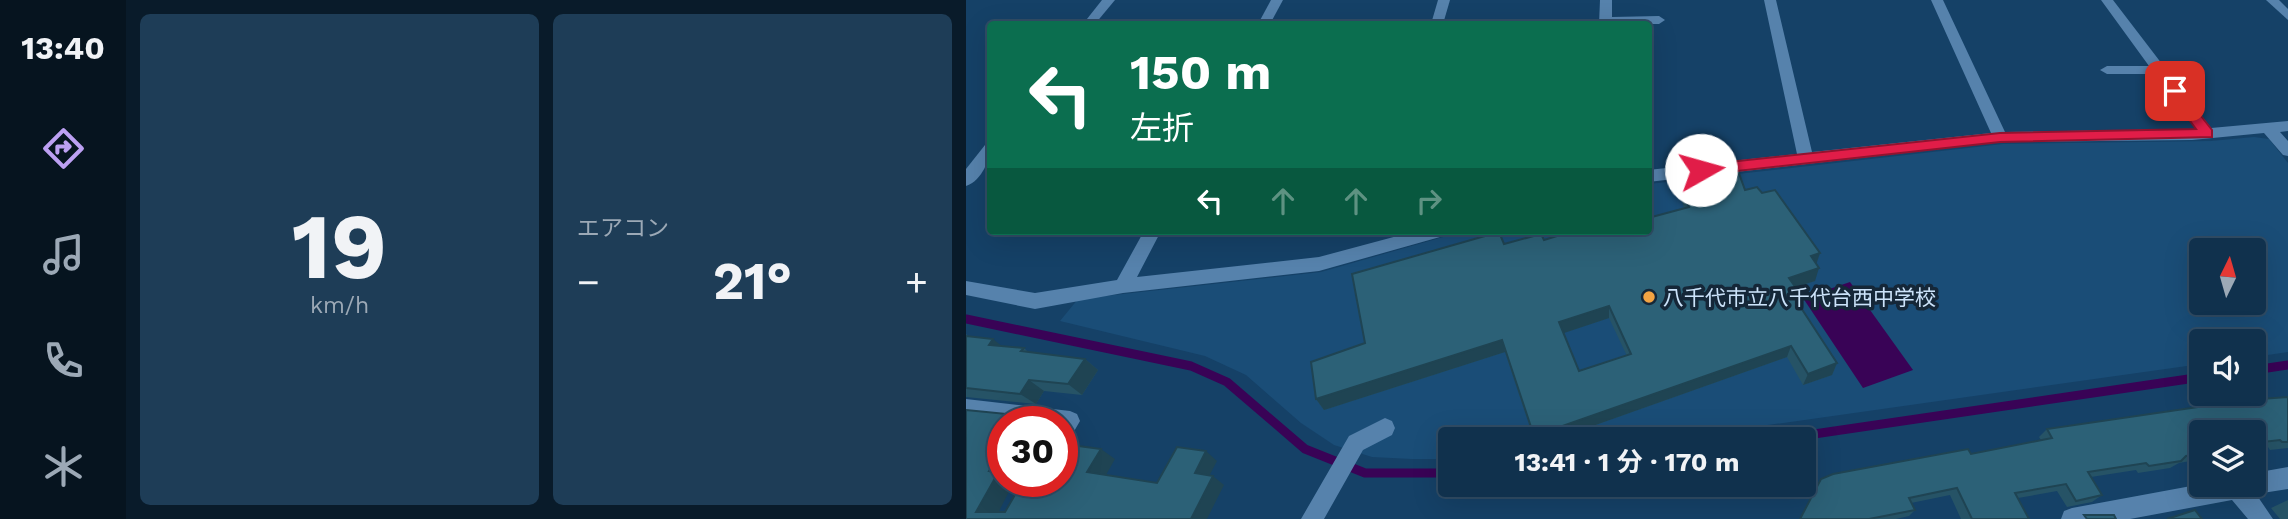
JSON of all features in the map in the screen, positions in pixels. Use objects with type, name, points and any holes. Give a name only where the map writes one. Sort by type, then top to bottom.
[{"type":"street","points":[[1092,21],[1109,0]]},
{"type":"street","points":[[1266,21],[1277,0]]},
{"type":"street","points":[[1438,21],[1444,0]]},
{"type":"street","points":[[1605,21],[1606,0]]},
{"type":"street","points":[[1770,0],[1805,157]]},
{"type":"street","points":[[1937,0],[2000,137]]},
{"type":"street","points":[[2106,0],[2207,134]]},
{"type":"street","points":[[2272,0],[2288,16]]},
{"type":"street","points":[[1641,21],[1659,20]]},
{"type":"street","points":[[2107,70],[2159,70]]},
{"type":"street","points":[[1652,176],[2000,137],[2207,134],[2270,130],[2288,126]]},
{"type":"street","points":[[2270,130],[2288,151]]},
{"type":"street","points":[[966,180],[987,153]]},
{"type":"street","points":[[1123,286],[1151,235]]},
{"type":"street","points":[[966,288],[1035,301],[1123,286],[1319,264],[1377,240],[1412,235]]},
{"type":"street","points":[[966,408],[987,411]]},
{"type":"street","points":[[1312,519],[1356,443],[1385,428]]},
{"type":"street","points":[[2266,482],[2288,478]]},
{"type":"street","points":[[2072,519],[2122,515],[2200,497]]},
{"type":"street","points":[[2252,497],[2262,519]]},
{"type":"shaded area","name":"八千代市立八千代台西中学校","points":[[2254,137],[2269,139],[2288,163],[2288,352],[2266,355],[2266,329],[2189,329],[2189,366],[1754,427],[1438,427],[1438,459],[1412,459],[1372,457],[1334,445],[1301,423],[1246,375],[1205,356],[1060,321],[1078,299],[1321,272],[1450,235],[1652,235],[1652,184],[2003,144],[2211,141]]},
{"type":"shaded area","points":[[1850,282],[1913,370],[1863,388],[1803,298]]},
{"type":"building","points":[[1736,165],[1745,190],[1757,187],[1762,193],[1775,190],[1820,253],[1811,256],[1819,268],[1789,278],[1803,298],[1796,300],[1837,363],[1808,374],[1791,346],[1560,427],[1531,427],[1502,340],[1316,399],[1311,362],[1365,343],[1352,274],[1488,235],[1500,235],[1504,244],[1537,235],[1542,235],[1544,240],[1560,235],[1652,235],[1652,217],[1689,207],[1678,172]],"holes":[[[1609,306],[1631,354],[1579,371],[1559,322]]]},
{"type":"building","points":[[966,336],[993,339],[989,345],[1085,359],[1068,384],[1029,380],[1020,394],[966,388]]},
{"type":"building","points":[[2288,397],[2288,442],[2266,442],[2266,420],[2189,420],[2189,456],[2181,461],[2149,466],[2146,463],[2088,472],[2102,495],[2076,501],[2066,484],[2015,493],[2029,519],[1972,519],[1957,488],[1909,498],[1915,510],[1869,519],[1800,519],[1812,497],[1816,497],[1816,489],[1821,479],[1833,474],[1968,449],[1971,454],[2052,438],[2047,429],[2205,406],[2266,406],[2266,399]]},
{"type":"building","points":[[966,410],[987,412],[987,492],[976,512],[1005,512],[1014,497],[1078,497],[1078,446],[1101,449],[1087,472],[1157,483],[1177,447],[1206,451],[1195,473],[1213,476],[1191,519],[966,519]]},
{"type":"building","points":[[2195,510],[2202,519],[2167,519]]},
{"type":"building","points":[[2084,515],[2114,515],[2116,519],[2087,519]]},
{"type":"waterway","points":[[966,319],[1191,366],[1227,382],[1305,449],[1365,473],[1438,473]]},
{"type":"waterway","points":[[2266,368],[2288,365]]},
{"type":"waterway","points":[[1816,434],[2189,379]]},
{"type":"place","name":"八千代市立八千代台西中学校","points":[[1649,297]]},
{"type":"route","points":[[1701,170],[2000,137],[2207,134],[2175,91]]}]
